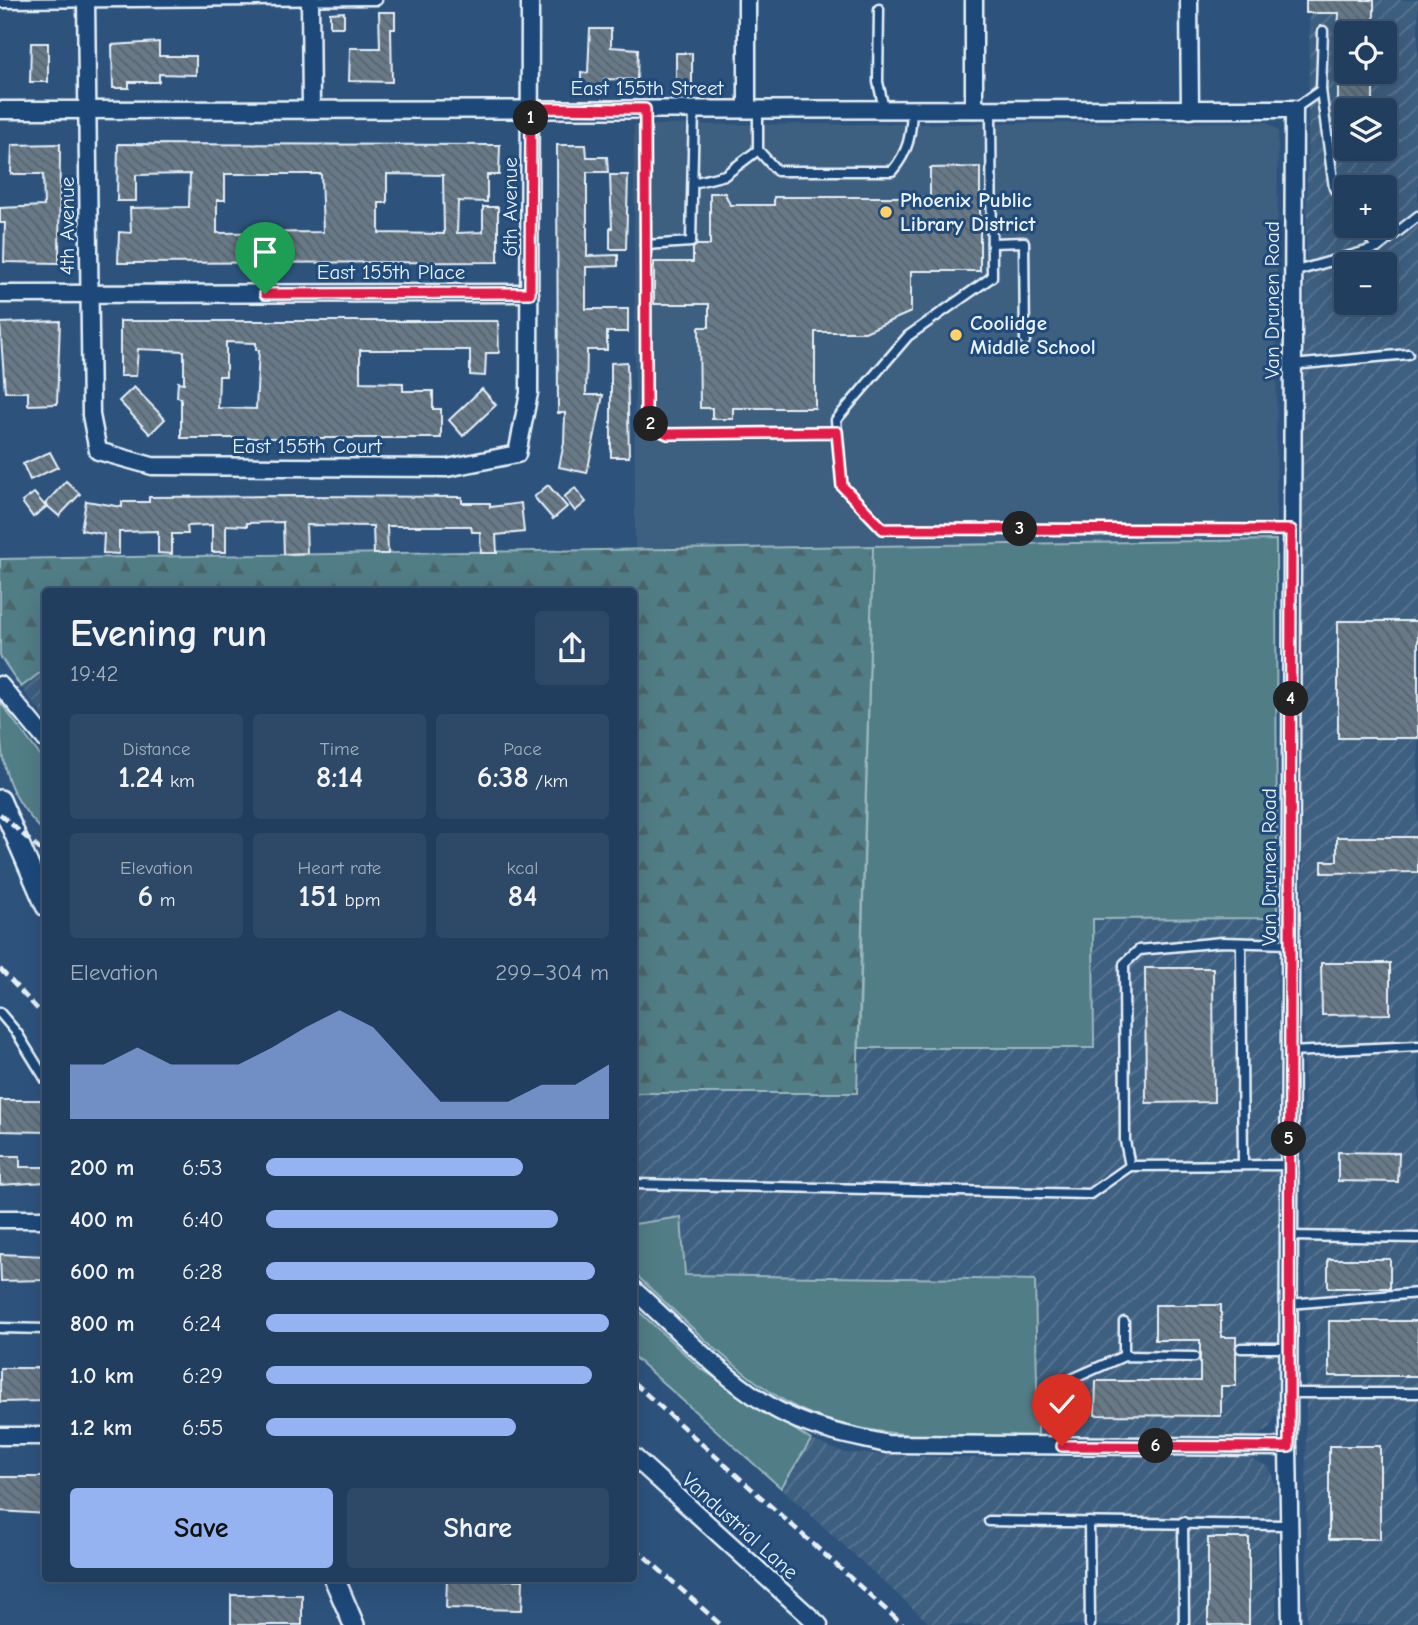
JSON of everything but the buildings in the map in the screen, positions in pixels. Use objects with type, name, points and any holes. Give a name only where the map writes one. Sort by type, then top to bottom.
[{"type":"street","points":[[310,0],[311,109]]},
{"type":"street","name":"6th Avenue","points":[[516,454],[529,393],[530,0]]},
{"type":"street","points":[[747,0],[753,109]]},
{"type":"street","points":[[974,0],[982,109]]},
{"type":"street","points":[[1189,0],[1190,110]]},
{"type":"street","name":"4th Avenue","points":[[86,1],[91,415],[98,451]]},
{"type":"street","name":"East 155th Street","points":[[0,110],[1294,108]]},
{"type":"street","name":"Van Drunen Road","points":[[1291,1625],[1289,1165],[1294,108]]},
{"type":"street","name":"East 155th Place","points":[[0,294],[530,293]]},
{"type":"street","name":"East 155th Court","points":[[98,451],[152,466],[447,468],[516,454]]},
{"type":"street","points":[[0,685],[42,735]]},
{"type":"street","points":[[0,800],[42,896]]},
{"type":"street","points":[[0,1219],[42,1219]]},
{"type":"street","points":[[637,1293],[720,1367],[763,1401],[796,1419],[830,1432],[887,1444],[1289,1447]]},
{"type":"street","points":[[0,1436],[42,1436]]},
{"type":"street","name":"Vandustrial Lane","points":[[637,1460],[819,1625]]},
{"type":"street","points":[[336,1582],[354,1625]]},
{"type":"lane","points":[[0,3],[377,0]]},
{"type":"lane","points":[[879,9],[878,82],[884,109]]},
{"type":"lane","points":[[1323,31],[1321,89],[1334,188]]},
{"type":"lane","points":[[1294,108],[1321,89]]},
{"type":"lane","points":[[645,109],[646,415],[652,427],[668,434],[837,432]]},
{"type":"lane","points":[[645,245],[691,242],[694,109]]},
{"type":"lane","points":[[753,109],[758,150],[777,171],[892,171],[905,156],[910,139],[912,109]]},
{"type":"lane","points":[[982,109],[992,277],[908,336],[836,420],[842,486],[883,529],[1291,530]]},
{"type":"lane","points":[[693,183],[725,175],[758,150]]},
{"type":"lane","points":[[1293,272],[1377,248],[1418,216]]},
{"type":"lane","points":[[1370,238],[1377,248]]},
{"type":"lane","points":[[992,243],[1024,242],[1025,341]]},
{"type":"lane","points":[[1293,365],[1408,354]]},
{"type":"lane","points":[[1241,943],[1243,1164]]},
{"type":"lane","points":[[1130,1166],[1125,1141],[1124,964],[1139,950],[1241,943],[1290,944]]},
{"type":"lane","points":[[0,1013],[17,1033],[42,1074]]},
{"type":"lane","points":[[1290,1052],[1418,1046]]},
{"type":"lane","points":[[637,1184],[1090,1194],[1130,1166],[1289,1165]]},
{"type":"lane","points":[[1289,1236],[1418,1238]]},
{"type":"lane","points":[[1289,1304],[1418,1293]]},
{"type":"lane","points":[[1124,1322],[1124,1356]]},
{"type":"lane","points":[[0,1328],[42,1329]]},
{"type":"lane","points":[[1241,1348],[1289,1348]]},
{"type":"lane","points":[[1062,1446],[1061,1408],[1066,1385],[1084,1371],[1124,1356],[1194,1357]]},
{"type":"lane","points":[[1289,1393],[1418,1393]]},
{"type":"lane","points":[[989,1521],[1289,1525]]},
{"type":"lane","points":[[1089,1522],[1090,1625]]},
{"type":"lane","points":[[1183,1522],[1184,1625]]},
{"type":"shaded area","points":[[1310,0],[1418,0],[1418,1625],[1307,1625],[1301,550]]},
{"type":"shaded area","name":"Coolidge Middle School","points":[[1267,122],[1278,131],[1276,540],[635,550],[634,125]]},
{"type":"shaded area","points":[[42,671],[42,714],[21,687]]},
{"type":"shaded area","points":[[1277,918],[1280,1280],[1277,1414],[1268,1429],[1255,1437],[1038,1437],[1035,1280],[684,1275],[681,1217],[637,1224],[637,1093],[857,1093],[859,1048],[1094,1048],[1093,919]]},
{"type":"shaded area","points":[[811,1440],[845,1453],[962,1458],[1248,1457],[1269,1467],[1277,1489],[1276,1625],[931,1625],[781,1488]]},
{"type":"green space","points":[[1276,540],[1277,918],[1093,919],[1094,1048],[859,1048],[873,546]]},
{"type":"green space","points":[[873,546],[857,1093],[637,1093],[637,588],[42,588],[42,671],[21,687],[0,656],[0,559]]},
{"type":"green space","points":[[0,702],[42,758],[42,830],[20,803],[12,788],[6,774],[1,741]]},
{"type":"green space","points":[[681,1217],[685,1275],[1035,1280],[1038,1437],[943,1437],[877,1431],[815,1416],[788,1403],[727,1359],[637,1276],[637,1224]]},
{"type":"green space","points":[[637,1310],[700,1368],[811,1440],[781,1488],[637,1360]]},
{"type":"railway","points":[[0,814],[42,851]]},
{"type":"railway","points":[[0,969],[42,1014]]},
{"type":"railway","points":[[637,1386],[903,1625]]},
{"type":"railway","points":[[637,1550],[721,1625]]},
{"type":"place","name":"Phoenix Public Library District","points":[[886,212]]},
{"type":"place","name":"Coolidge Middle School","points":[[956,335]]},
{"type":"route","points":[[265,294],[530,293],[531,108],[645,109],[646,415],[652,427],[668,434],[837,432],[842,486],[883,529],[1291,530],[1289,1447],[1062,1446]]}]
